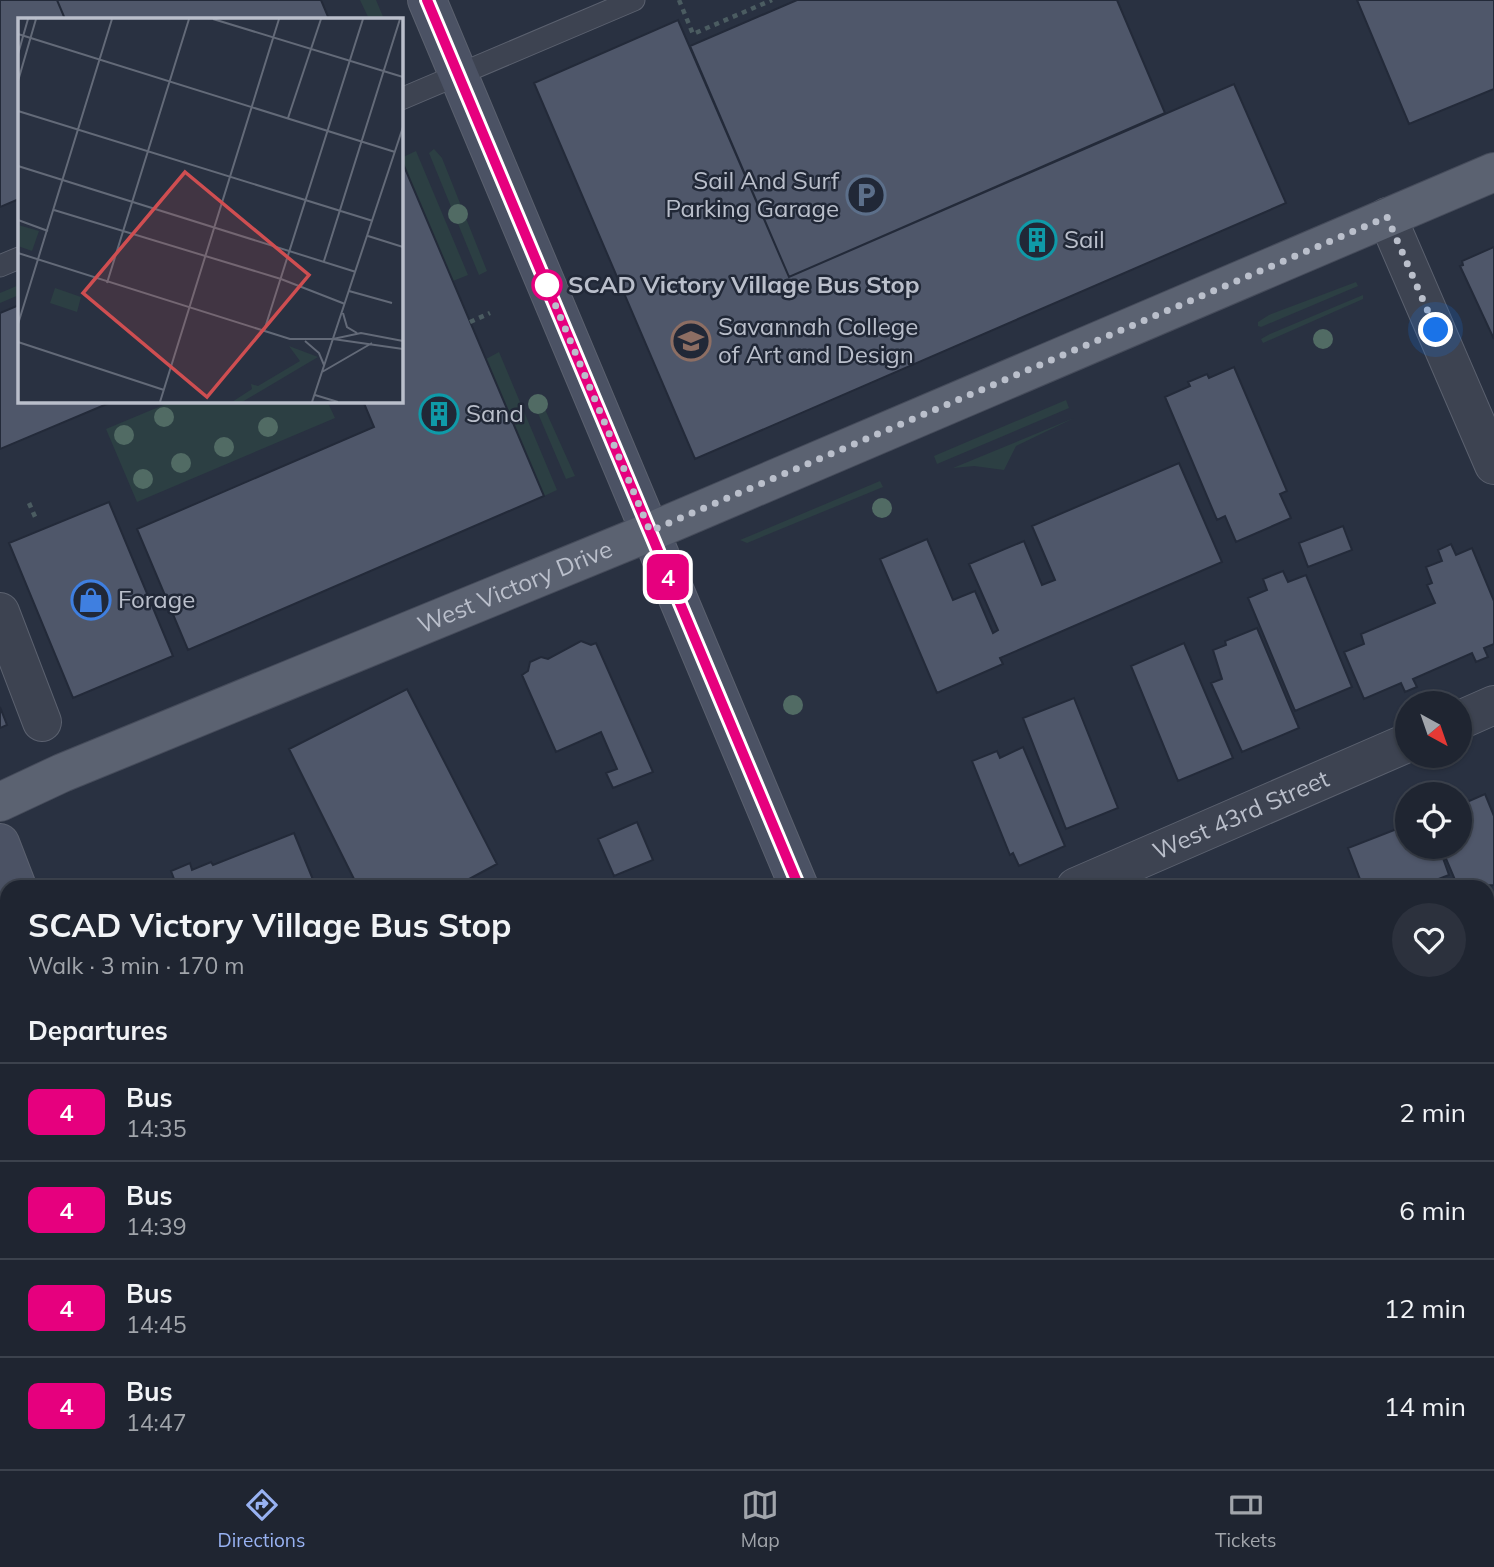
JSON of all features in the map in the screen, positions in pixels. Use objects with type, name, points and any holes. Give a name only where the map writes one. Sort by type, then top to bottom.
[{"type":"main road","name":"West Victory Drive","points":[[0,802],[62,773],[650,531],[1494,172]]},
{"type":"street","points":[[427,0],[796,880]]},
{"type":"street","points":[[1387,217],[1494,465]]},
{"type":"street","points":[[0,612],[42,722]]},
{"type":"street","points":[[1472,715],[1494,705]]},
{"type":"street","name":"West 43rd Street","points":[[1092,880],[1395,748]]},
{"type":"street","points":[[0,843],[14,880]]},
{"type":"lane","points":[[402,99],[634,0]]},
{"type":"lane","points":[[0,266],[18,258]]},
{"type":"path","points":[[679,0],[693,34],[772,0]]},
{"type":"path","points":[[470,322],[489,313]]},
{"type":"path","points":[[29,503],[36,519]]},
{"type":"green space","points":[[360,0],[376,0],[384,18],[369,18]]},
{"type":"green space","points":[[434,149],[442,158],[487,271],[479,275],[429,153]]},
{"type":"green space","points":[[416,151],[468,275],[453,281],[402,158]]},
{"type":"green space","points":[[1356,282],[1358,286],[1258,326],[1258,322],[1269,315]]},
{"type":"green space","points":[[18,285],[18,295],[0,303],[0,293]]},
{"type":"green space","points":[[1363,295],[1363,299],[1263,343],[1261,339],[1270,334]]},
{"type":"green space","points":[[499,352],[557,490],[544,496],[486,359]]},
{"type":"green space","points":[[539,396],[575,476],[566,479],[531,397]]},
{"type":"green space","points":[[1066,400],[1069,408],[937,464],[934,456]]},
{"type":"green space","points":[[171,402],[327,402],[335,418],[137,502],[106,429]]},
{"type":"green space","points":[[1074,418],[1016,446],[1004,470],[974,466],[953,468]]},
{"type":"green space","points":[[880,481],[883,487],[747,543],[740,540]]},
{"type":"building","points":[[0,0],[57,0],[65,18],[18,18],[18,199],[0,207]]},
{"type":"building","points":[[57,0],[321,0],[329,18],[65,18]]},
{"type":"building","name":"Sail And Surf Parking Garage","points":[[797,0],[1117,0],[1165,113],[789,277],[690,46]]},
{"type":"building","points":[[1357,0],[1494,0],[1494,89],[1409,124]]},
{"type":"building","name":"Sail","points":[[678,20],[789,277],[1234,84],[1286,203],[695,459],[534,83]]},
{"type":"building","name":"Sand","points":[[402,161],[544,496],[188,650],[137,529],[374,427],[363,402],[402,402]]},
{"type":"building","points":[[1494,247],[1494,339],[1460,266],[1463,265],[1462,261]]},
{"type":"building","points":[[18,305],[18,402],[112,402],[0,449],[0,313]]},
{"type":"building","points":[[1234,367],[1287,491],[1280,494],[1291,518],[1236,542],[1225,516],[1217,520],[1165,397],[1190,386],[1188,382],[1207,374],[1209,378]]},
{"type":"building","points":[[1179,463],[1222,562],[1000,658],[1003,664],[937,693],[880,559],[927,539],[953,600],[975,591],[993,633],[998,630],[969,564],[1024,541],[1042,585],[1055,580],[1032,526]]},
{"type":"building","name":"Forage","points":[[109,502],[173,656],[73,698],[9,543]]},
{"type":"building","points":[[1343,526],[1352,550],[1308,567],[1299,543]]},
{"type":"building","points":[[1451,544],[1456,555],[1472,548],[1494,601],[1494,644],[1484,648],[1488,657],[1476,662],[1472,653],[1413,679],[1417,687],[1405,691],[1401,683],[1364,699],[1344,652],[1364,644],[1361,634],[1435,603],[1427,585],[1432,583],[1426,567],[1442,561],[1438,550]]},
{"type":"building","points":[[1283,571],[1288,582],[1306,575],[1352,687],[1295,711],[1248,598],[1267,590],[1263,579]]},
{"type":"building","points":[[1257,628],[1299,728],[1242,752],[1211,683],[1222,679],[1213,650],[1226,645],[1225,641]]},
{"type":"building","points":[[581,641],[591,645],[596,643],[653,772],[613,788],[606,773],[617,769],[601,732],[556,752],[522,675],[528,671],[530,662],[541,657],[548,659]]},
{"type":"building","points":[[1184,643],[1233,758],[1178,781],[1131,666]]},
{"type":"building","points":[[407,689],[497,864],[467,880],[354,880],[289,749]]},
{"type":"building","points":[[1074,698],[1118,808],[1066,829],[1023,718]]},
{"type":"building","points":[[0,707],[7,725],[0,728]]},
{"type":"building","points":[[1023,747],[1065,846],[1019,866],[1013,853],[1010,855],[972,761],[997,751],[1000,758]]},
{"type":"building","points":[[1485,794],[1494,816],[1494,880],[1455,880],[1446,859],[1472,859],[1472,800]]},
{"type":"building","points":[[637,822],[653,860],[614,876],[598,839]]},
{"type":"building","points":[[1395,830],[1395,859],[1443,859],[1449,875],[1436,880],[1360,880],[1348,848]]},
{"type":"building","points":[[294,833],[313,880],[172,880],[174,879],[171,871],[190,863],[192,870],[211,862],[213,865]]},
{"type":"bus line","name":"4","points":[[427,0],[796,880]]},
{"type":"place","name":"Sail And Surf Parking Garage","points":[[866,195]]},
{"type":"place","name":"Sail","points":[[1037,240]]},
{"type":"place","name":"SCAD Victory Village Bus Stop","points":[[547,285]]},
{"type":"place","name":"Savannah College of Art and Design","points":[[691,341]]},
{"type":"place","name":"Sand","points":[[439,414]]},
{"type":"place","name":"Forage","points":[[91,600]]},
{"type":"route","points":[[547,285],[544,278],[650,531],[1387,217],[1436,330]]}]
